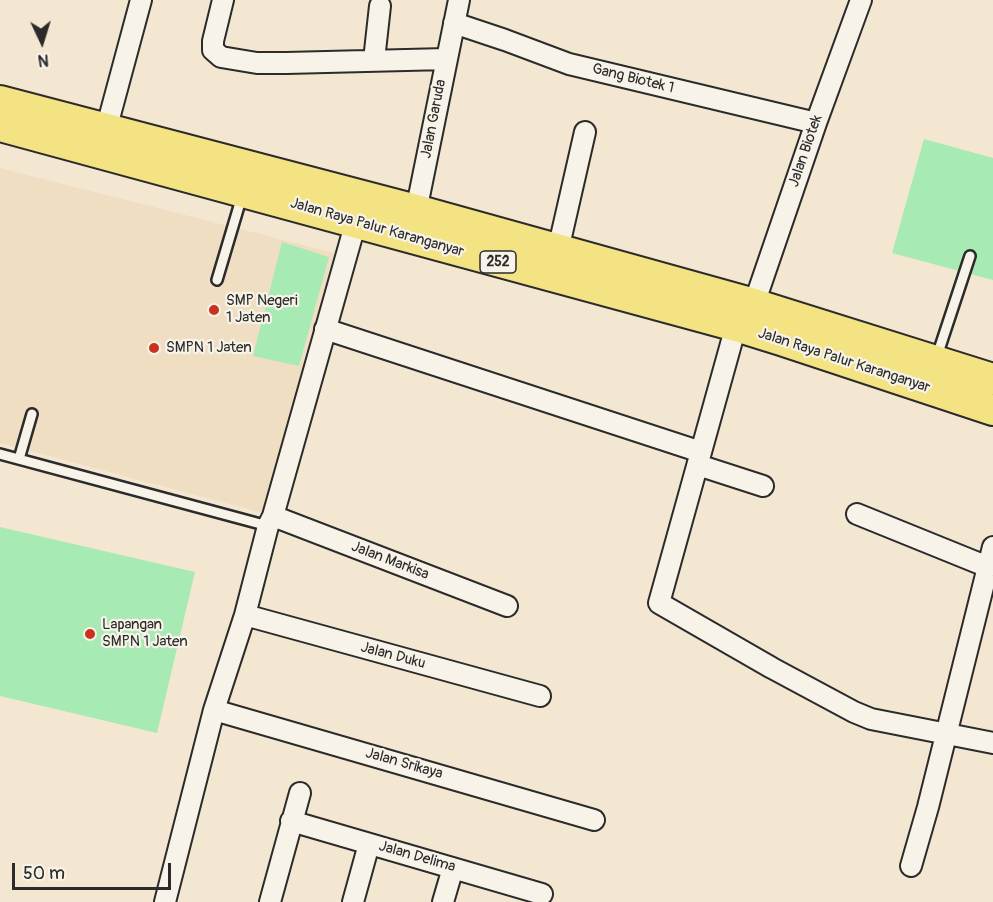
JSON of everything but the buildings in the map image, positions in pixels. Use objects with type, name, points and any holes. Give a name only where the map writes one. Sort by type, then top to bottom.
[{"type":"main road","name":"Jalan Raya Palur Karanganyar","points":[[0,101],[103,141],[360,210],[403,234],[413,224]]},
{"type":"main road","name":"Jalan Raya Palur Karanganyar","points":[[0,126],[103,141]]},
{"type":"main road","name":"Jalan Raya Palur Karanganyar","points":[[413,224],[558,250],[745,315],[781,339],[993,410]]},
{"type":"main road","name":"Jalan Raya Palur Karanganyar","points":[[413,224],[745,315],[936,362],[993,379]]},
{"type":"street","points":[[103,141],[141,0]]},
{"type":"street","points":[[223,0],[213,41],[213,50],[221,57],[257,63],[446,59]]},
{"type":"street","name":"Jalan Garuda","points":[[413,224],[459,0]]},
{"type":"street","name":"Jalan Biotek","points":[[861,0],[745,315],[700,458],[659,603],[854,712],[871,719],[945,734]]},
{"type":"street","points":[[374,60],[380,6]]},
{"type":"street","name":"Gang Biotek 1","points":[[454,23],[569,64],[816,123]]},
{"type":"street","points":[[558,250],[585,132]]},
{"type":"street","points":[[165,902],[214,710],[245,615],[360,210]]},
{"type":"street","points":[[325,329],[700,458],[763,486]]},
{"type":"street","points":[[857,514],[988,567]]},
{"type":"street","name":"Jalan Markisa","points":[[271,521],[507,606]]},
{"type":"street","points":[[911,866],[993,547]]},
{"type":"street","name":"Jalan Duku","points":[[245,615],[540,696]]},
{"type":"street","name":"Jalan Srikaya","points":[[214,710],[594,820]]},
{"type":"street","points":[[945,734],[993,743]]},
{"type":"street","points":[[270,902],[300,793]]},
{"type":"street","name":"Jalan Delima","points":[[291,822],[453,868],[533,896]]},
{"type":"street","points":[[353,902],[369,843]]},
{"type":"street","points":[[443,902],[453,868]]},
{"type":"lane","points":[[217,280],[247,179]]},
{"type":"lane","points":[[936,362],[970,256]]},
{"type":"lane","points":[[20,459],[32,414]]},
{"type":"lane","points":[[0,454],[271,521]]},
{"type":"shaded area","name":"SMPN 1 Jaten","points":[[0,168],[335,253],[263,513],[0,443]]},
{"type":"green space","points":[[924,139],[993,158],[993,280],[892,253]]},
{"type":"green space","points":[[282,242],[329,257],[299,366],[253,356]]},
{"type":"green space","name":"Lapangan SMPN 1 Jaten","points":[[0,527],[195,572],[157,733],[0,696]]},
{"type":"place","name":"SMP Negeri 1 Jaten","points":[[214,310]]},
{"type":"place","name":"SMPN 1 Jaten","points":[[154,348]]},
{"type":"place","name":"Lapangan SMPN 1 Jaten","points":[[90,634]]}]
